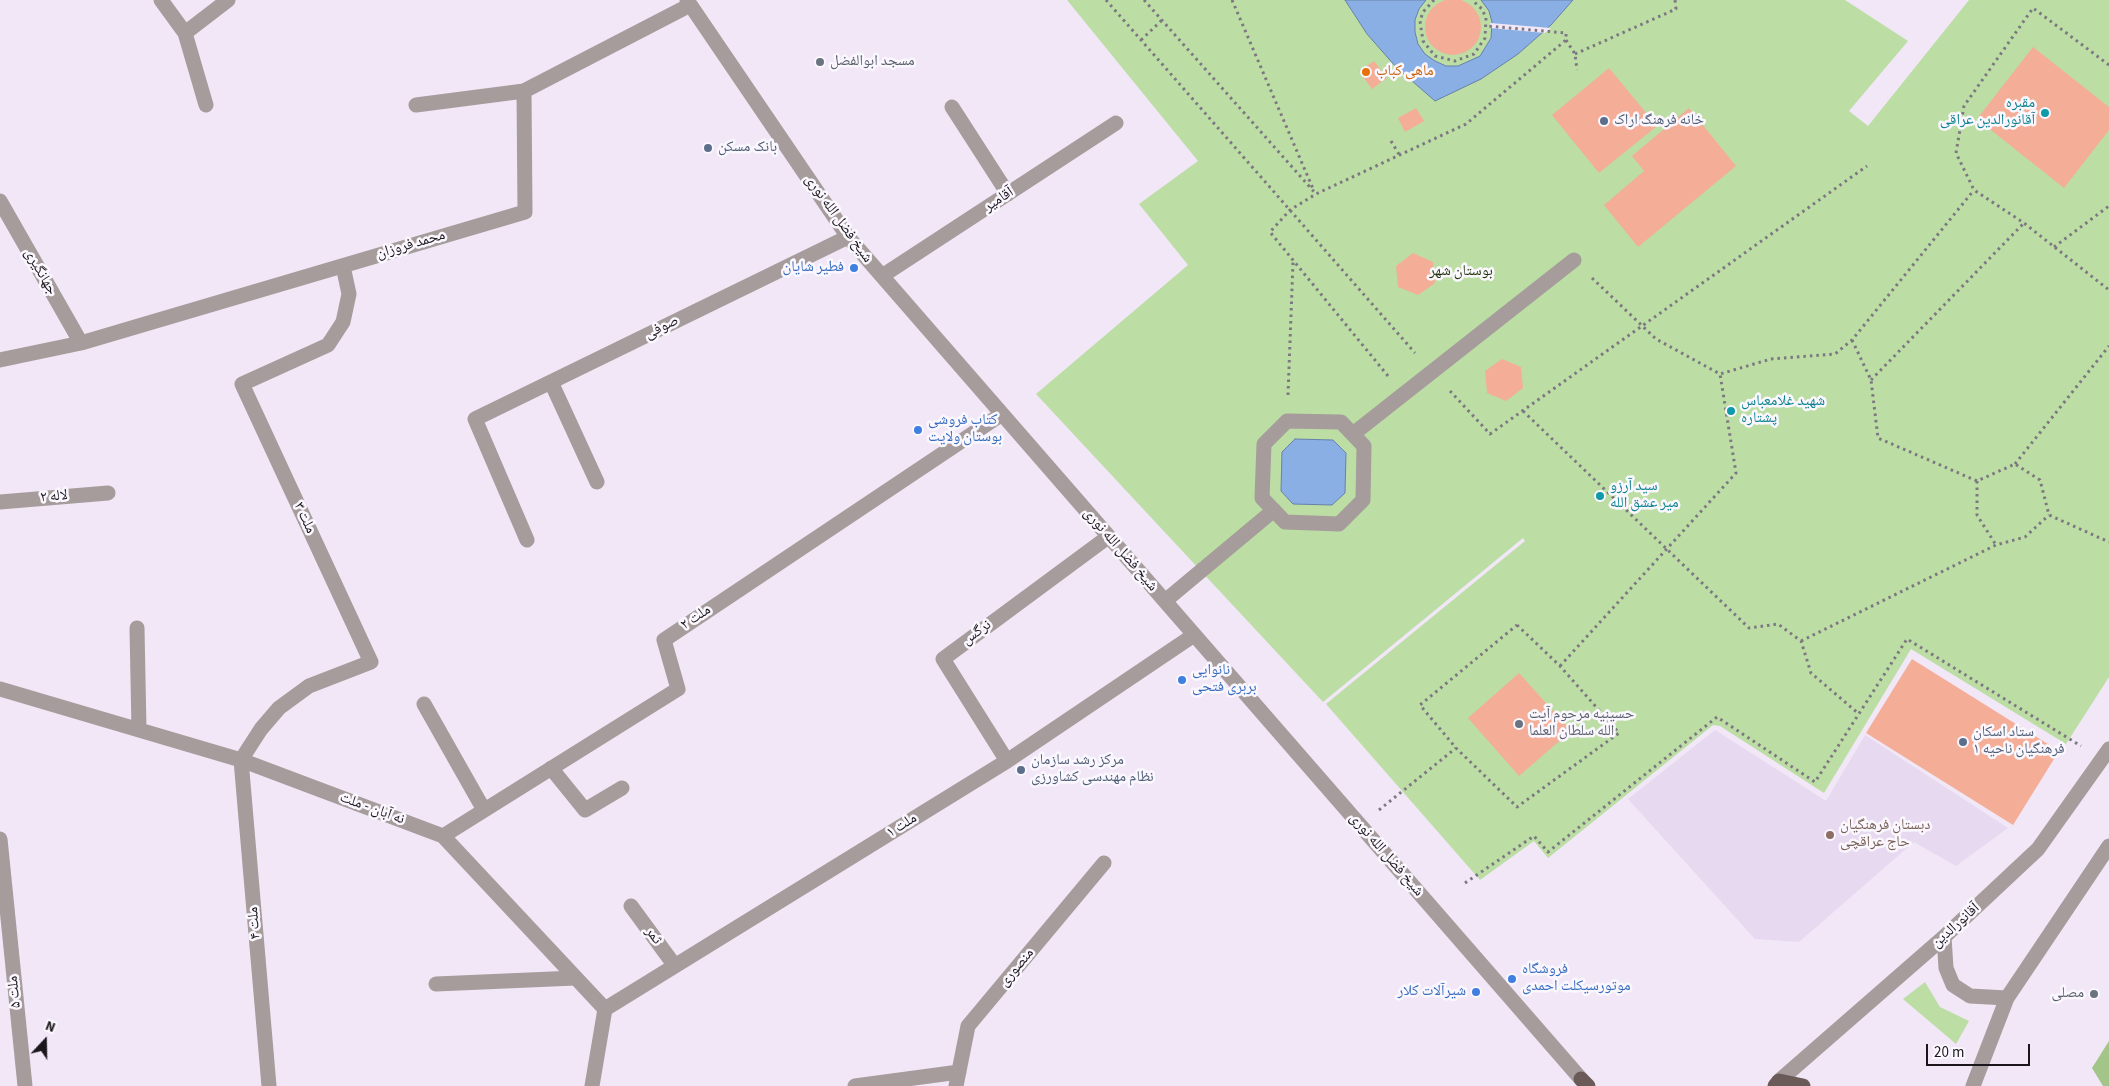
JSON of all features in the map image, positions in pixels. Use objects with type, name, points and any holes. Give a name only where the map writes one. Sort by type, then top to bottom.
[{"type":"main road","points":[[1777,1084],[1803,1086]]},
{"type":"street","points":[[161,0],[185,33],[206,105]]},
{"type":"street","points":[[185,33],[228,0]]},
{"type":"street","points":[[416,105],[524,92],[688,2]]},
{"type":"street","name":"شیخ فضل الله نوری","points":[[688,2],[848,238],[1583,1084]]},
{"type":"street","name":"محمد فروزان","points":[[0,360],[81,343],[525,212],[524,92]]},
{"type":"street","points":[[952,107],[1008,194]]},
{"type":"street","name":"آقامیر","points":[[882,276],[1116,123]]},
{"type":"street","name":"جهانگیری","points":[[0,201],[81,343]]},
{"type":"street","name":"صوفی","points":[[527,540],[475,419],[848,238]]},
{"type":"street","points":[[1353,434],[1574,260]]},
{"type":"street","name":"ملت ۳","points":[[241,760],[261,729],[279,708],[309,686],[371,662],[242,384],[328,345],[343,322],[350,294],[342,266]]},
{"type":"street","points":[[551,382],[597,482]]},
{"type":"street","name":"ملت ۲","points":[[443,836],[678,689],[664,640],[1002,414]]},
{"type":"street","points":[[1287,421],[1341,422],[1353,434],[1364,446],[1363,500],[1339,524],[1285,522],[1262,498],[1264,444],[1287,421]]},
{"type":"street","name":"لاله ۲","points":[[0,502],[108,493]]},
{"type":"street","points":[[1165,601],[1274,510]]},
{"type":"street","name":"نرگس","points":[[1007,760],[943,659],[1108,537]]},
{"type":"street","points":[[137,628],[138,730]]},
{"type":"street","name":"ملت ۱","points":[[605,1010],[1007,760],[1194,635]]},
{"type":"street","name":"نه آبان - ملت","points":[[0,689],[241,760],[443,836],[605,1010]]},
{"type":"street","points":[[424,704],[484,810]]},
{"type":"street","name":"آقانورالدین","points":[[1777,1084],[1944,937],[2038,849],[2109,749]]},
{"type":"street","name":"ملت ۴","points":[[241,760],[269,1086]]},
{"type":"street","points":[[552,768],[585,810],[622,788]]},
{"type":"street","name":"ملت ۵","points":[[0,838],[25,1086]]},
{"type":"street","points":[[1973,1086],[2007,998],[2109,846]]},
{"type":"street","name":"منصوری","points":[[957,1079],[968,1026],[1104,863]]},
{"type":"street","name":"ثمر","points":[[631,906],[675,966]]},
{"type":"street","points":[[1944,937],[1946,968],[1954,985],[1970,996],[2007,998]]},
{"type":"street","points":[[436,984],[575,978]]},
{"type":"street","points":[[592,1086],[605,1010]]},
{"type":"street","points":[[855,1086],[957,1079]]},
{"type":"path","points":[[1106,0],[1432,372],[1490,434],[1867,166]]},
{"type":"path","points":[[1144,0],[1316,194]]},
{"type":"path","points":[[1232,0],[1316,194]]},
{"type":"path","points":[[1434,0],[1424,12],[1420,21],[1420,31],[1428,49],[1436,56],[1454,61],[1474,54],[1485,38],[1489,26],[1482,9],[1472,0]]},
{"type":"path","points":[[1574,54],[1676,9],[1675,0]]},
{"type":"path","points":[[2109,65],[2033,8],[1964,106],[1956,153],[1974,190],[2024,223],[2109,290]]},
{"type":"path","points":[[1141,40],[1162,20]]},
{"type":"path","points":[[1489,26],[1566,33],[1566,40],[1574,54],[1577,70]]},
{"type":"path","points":[[1403,395],[1270,232],[1290,210],[1316,194],[1466,124],[1566,40]]},
{"type":"path","points":[[1391,141],[1400,156]]},
{"type":"path","points":[[1574,260],[1656,339],[1720,374],[1771,359],[1807,358],[1835,354],[1852,340],[1974,190]]},
{"type":"path","points":[[2054,247],[2109,206]]},
{"type":"path","points":[[1871,380],[2024,223]]},
{"type":"path","points":[[1287,421],[1294,261]]},
{"type":"path","points":[[1852,340],[1871,380],[1878,438],[1977,481],[2015,464],[2109,346]]},
{"type":"path","points":[[1560,666],[1669,550],[1736,474],[1720,374]]},
{"type":"path","points":[[1523,411],[1749,628],[1778,624],[1801,641],[1811,673],[1859,714]]},
{"type":"path","points":[[2015,464],[2040,480],[2049,515]]},
{"type":"path","points":[[1977,481],[1977,515],[1996,545]]},
{"type":"path","points":[[2049,515],[2109,542]]},
{"type":"path","points":[[1801,641],[1996,545],[2025,537],[2049,515]]},
{"type":"path","points":[[1517,625],[1560,666],[1619,733],[1518,807],[1456,748],[1420,705],[1517,625]]},
{"type":"path","points":[[1465,883],[1534,836],[1548,852],[1717,717],[1815,782],[1907,638],[2075,742]]},
{"type":"path","points":[[1360,826],[1456,748]]},
{"type":"shaded area","name":"دبستان فرهنگیان حاج عراقچی","points":[[1715,730],[1826,801],[1865,735],[2008,828],[1956,866],[1914,842],[1799,942],[1755,939],[1628,799]]},
{"type":"green space","name":"بوستان شهر","points":[[1067,0],[1845,0],[1908,41],[1849,111],[1868,126],[1969,0],[2109,0],[2109,677],[2066,744],[1911,649],[1824,793],[1720,726],[1713,725],[1548,858],[1534,841],[1480,880],[1326,704],[1525,541],[1523,538],[1323,702],[1036,394],[1188,265],[1139,204],[1198,161]]},
{"type":"green space","points":[[1925,982],[1940,1007],[1969,1021],[1956,1044],[1903,999]]},
{"type":"green space","points":[[2109,1041],[2109,1086],[2103,1086],[2092,1068]]},
{"type":"water","points":[[1345,0],[1426,0],[1419,9],[1415,20],[1418,44],[1425,54],[1435,61],[1446,66],[1458,66],[1480,56],[1491,38],[1492,22],[1489,11],[1481,0],[1573,0],[1551,25],[1518,54],[1481,79],[1435,101],[1396,67],[1367,34]]},
{"type":"water","points":[[1295,439],[1333,440],[1346,453],[1345,493],[1332,505],[1293,504],[1281,491],[1282,452]]},
{"type":"pier","points":[[1490,23],[1551,28],[1545,33],[1490,28]]},
{"type":"building","points":[[1448,-1],[1458,-1],[1473,7],[1479,16],[1481,27],[1479,38],[1473,47],[1458,55],[1448,55],[1437,50],[1430,43],[1425,32],[1425,22],[1430,11],[1437,4]]},
{"type":"building","name":"مقبره آقانورالدین عراقی","points":[[2033,47],[2109,107],[2109,130],[2064,188],[1977,119]]},
{"type":"building","points":[[1374,61],[1387,78],[1372,89],[1359,71]]},
{"type":"building","name":"خانه فرهنگ اراک","points":[[1609,68],[1657,126],[1599,173],[1552,115]]},
{"type":"building","points":[[1416,108],[1424,121],[1405,132],[1398,118]]},
{"type":"building","points":[[1689,108],[1736,166],[1638,247],[1604,205],[1644,171],[1632,156]]},
{"type":"building","points":[[1413,253],[1433,262],[1435,283],[1418,295],[1398,287],[1396,266]]},
{"type":"building","points":[[1502,359],[1521,367],[1523,388],[1506,401],[1487,393],[1485,371]]},
{"type":"building","name":"ستاد اسکان فرهنگیان ناحیه ۱","points":[[1912,659],[2059,751],[2013,825],[1866,733]]},
{"type":"building","name":"حسینیه مرحوم آیت الله سلطان العلما","points":[[1519,673],[1571,731],[1519,776],[1468,718]]},
{"type":"place","name":"مسجد ابوالفضل","points":[[820,62]]},
{"type":"place","name":"ماهی کباب","points":[[1366,72]]},
{"type":"place","name":"مقبره آقانورالدین عراقی","points":[[2045,113]]},
{"type":"place","name":"خانه فرهنگ اراک","points":[[1604,121]]},
{"type":"place","name":"بانک مسکن","points":[[708,148]]},
{"type":"place","name":"فطیر شایان","points":[[854,268]]},
{"type":"place","name":"شهید غلامعباس پشتاره","points":[[1731,411]]},
{"type":"place","name":"کتاب فروشی بوستان ولایت","points":[[918,430]]},
{"type":"place","name":"سید آرزو میر عشق الله","points":[[1600,496]]},
{"type":"place","name":"نانوایی بربری فتحی","points":[[1182,680]]},
{"type":"place","name":"حسینیه مرحوم آیت الله سلطان العلما","points":[[1519,724]]},
{"type":"place","name":"ستاد اسکان فرهنگیان ناحیه ۱","points":[[1963,742]]},
{"type":"place","name":"مرکز رشد سازمان نظام مهندسی کشاورزی","points":[[1021,770]]},
{"type":"place","name":"دبستان فرهنگیان حاج عراقچی","points":[[1830,835]]},
{"type":"place","name":"فروشگاه موتورسیکلت احمدی","points":[[1512,979]]},
{"type":"place","name":"شیرآلات کلار","points":[[1476,992]]},
{"type":"place","name":"مصلی","points":[[2094,994]]}]
